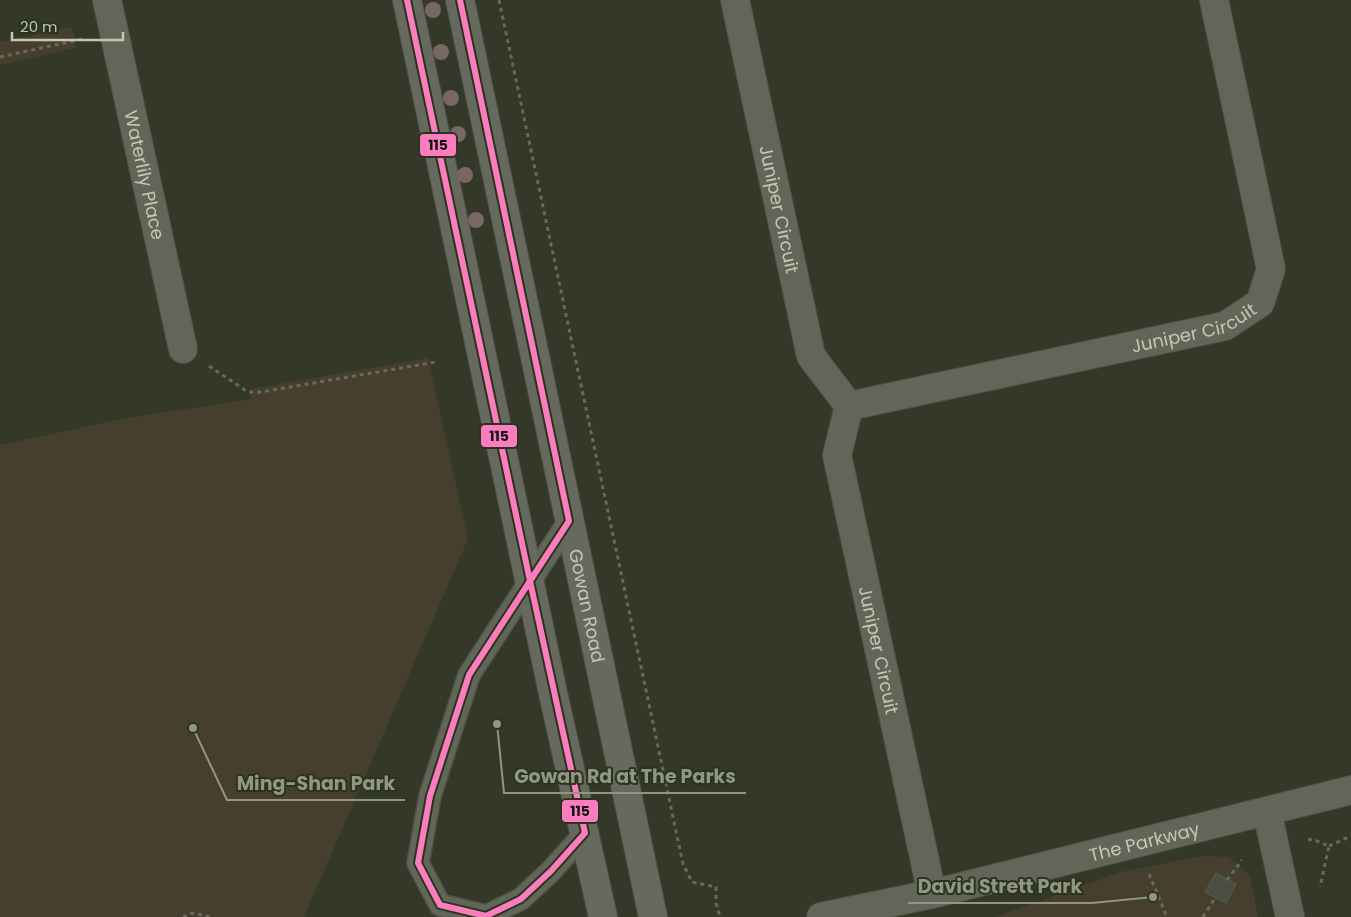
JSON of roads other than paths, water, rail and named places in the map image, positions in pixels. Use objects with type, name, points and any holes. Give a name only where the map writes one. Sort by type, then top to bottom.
[{"type":"main road","points":[[407,0],[553,693],[603,917]]},
{"type":"main road","name":"Gowan Road","points":[[460,0],[653,917]]},
{"type":"street","name":"Waterlily Place","points":[[107,0],[183,349]]},
{"type":"street","name":"Juniper Circuit","points":[[735,0],[810,356],[849,406]]},
{"type":"street","name":"Juniper Circuit","points":[[849,406],[1225,326],[1260,302],[1271,269],[1214,0]]},
{"type":"street","name":"Juniper Circuit","points":[[849,406],[837,455],[932,894]]},
{"type":"street","name":"The Parkway","points":[[821,917],[932,894],[1351,790]]},
{"type":"street","points":[[1267,811],[1290,917]]},
{"type":"lane","points":[[569,521],[469,675],[430,796],[418,863],[440,905],[486,916],[521,899],[551,872],[585,833]]},
{"type":"place","name":"Gowan Rd at The Parks","points":[[497,724]]},
{"type":"place","name":"Ming-Shan Park","points":[[193,728]]},
{"type":"place","name":"David Strett Park","points":[[1153,897]]}]
